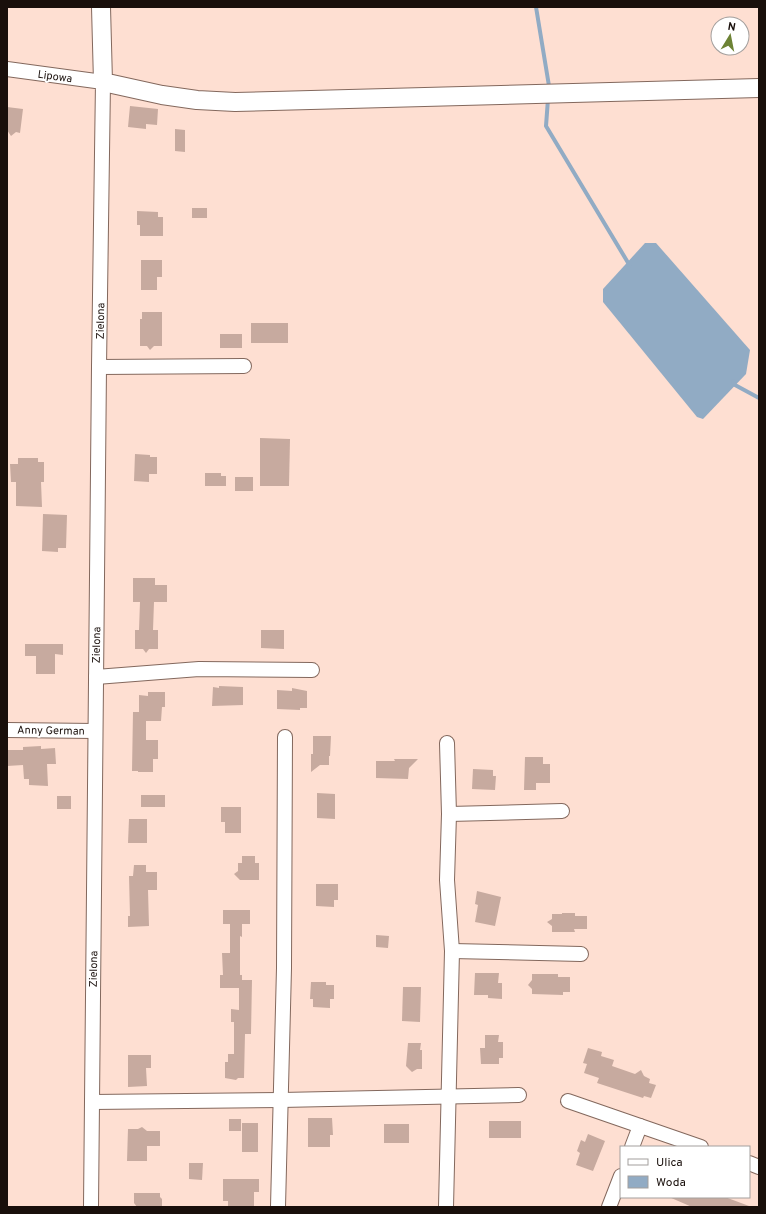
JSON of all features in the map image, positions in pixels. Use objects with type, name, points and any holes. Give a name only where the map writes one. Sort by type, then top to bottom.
[{"type":"street","points":[[101,7],[104,82],[162,95],[197,100],[235,102],[759,88]]},
{"type":"street","name":"Lipowa","points":[[7,69],[104,82]]},
{"type":"street","name":"Zielona","points":[[91,1207],[99,367],[104,82]]},
{"type":"street","points":[[99,367],[244,366]]},
{"type":"street","points":[[96,677],[199,669],[312,670]]},
{"type":"street","name":"Anny German","points":[[7,730],[96,731]]},
{"type":"street","points":[[278,1207],[284,968],[285,737]]},
{"type":"street","points":[[446,1207],[452,951],[447,880],[449,814],[447,743]]},
{"type":"street","points":[[449,814],[562,811]]},
{"type":"street","points":[[452,951],[581,954]]},
{"type":"street","points":[[92,1102],[280,1100],[520,1094]]},
{"type":"street","points":[[568,1101],[698,1146]]},
{"type":"street","points":[[632,1146],[640,1126]]},
{"type":"street","points":[[609,1207],[620,1179]]},
{"type":"water","points":[[645,243],[656,243],[750,350],[746,374],[703,419],[697,417],[603,302],[603,289]]},
{"type":"building","points":[[130,106],[158,109],[157,125],[146,124],[146,129],[128,127]]},
{"type":"building","points":[[7,107],[23,109],[20,133],[16,132],[11,136],[7,130]]},
{"type":"building","points":[[175,129],[185,130],[185,152],[175,151]]},
{"type":"building","points":[[192,208],[207,208],[207,218],[192,218]]},
{"type":"building","points":[[137,211],[158,212],[158,217],[163,217],[163,236],[140,236],[140,225],[137,225]]},
{"type":"building","points":[[141,260],[162,260],[162,277],[157,277],[157,290],[141,290]]},
{"type":"building","points":[[142,312],[162,312],[162,346],[154,346],[150,350],[147,346],[140,346],[140,319],[142,319]]},
{"type":"building","points":[[251,323],[288,323],[288,343],[251,343]]},
{"type":"building","points":[[220,334],[242,334],[242,348],[220,348]]},
{"type":"building","points":[[260,438],[290,439],[289,486],[260,486]]},
{"type":"building","points":[[135,454],[157,457],[157,474],[149,474],[149,482],[134,481]]},
{"type":"building","points":[[18,458],[38,458],[38,462],[44,462],[44,482],[41,482],[42,507],[16,506],[16,482],[11,482],[10,464],[18,464]]},
{"type":"building","points":[[205,473],[221,473],[221,476],[226,476],[226,486],[205,486]]},
{"type":"building","points":[[235,477],[253,477],[253,491],[235,491]]},
{"type":"building","points":[[43,514],[67,515],[66,548],[58,548],[58,552],[42,551]]},
{"type":"building","points":[[133,578],[155,578],[155,585],[167,585],[167,602],[154,602],[153,630],[158,630],[158,649],[149,649],[146,653],[143,649],[135,649],[135,630],[139,630],[140,602],[133,602]]},
{"type":"building","points":[[261,630],[284,630],[284,649],[261,648]]},
{"type":"building","points":[[25,644],[63,644],[63,655],[55,654],[55,674],[36,674],[36,656],[25,656]]},
{"type":"building","points":[[219,686],[243,687],[243,705],[212,706],[213,687],[219,688]]},
{"type":"building","points":[[292,688],[307,691],[307,708],[300,708],[300,710],[277,709],[277,690],[292,691]]},
{"type":"building","points":[[148,692],[165,692],[165,707],[162,707],[161,721],[146,721],[146,740],[158,740],[158,759],[153,759],[153,772],[138,772],[132,771],[133,712],[139,712],[139,695],[148,696]]},
{"type":"building","points":[[313,736],[331,736],[330,756],[329,765],[320,765],[311,772],[311,754],[313,754]]},
{"type":"building","points":[[41,746],[41,749],[55,748],[56,764],[47,764],[48,786],[29,785],[29,779],[24,779],[23,765],[7,766],[7,750],[23,750],[23,747]]},
{"type":"building","points":[[525,757],[543,757],[543,764],[550,764],[550,783],[536,783],[536,790],[524,790]]},
{"type":"building","points":[[394,759],[418,759],[409,768],[408,779],[376,778],[376,761],[395,761]]},
{"type":"building","points":[[473,769],[493,770],[493,776],[496,776],[495,790],[472,789]]},
{"type":"building","points":[[317,793],[335,794],[335,819],[317,818]]},
{"type":"building","points":[[141,795],[165,795],[165,807],[141,807]]},
{"type":"building","points":[[57,796],[71,796],[71,809],[57,809]]},
{"type":"building","points":[[221,807],[241,807],[241,833],[225,833],[225,822],[221,822]]},
{"type":"building","points":[[129,819],[147,819],[147,843],[128,843]]},
{"type":"building","points":[[242,856],[255,856],[255,863],[259,863],[259,880],[240,880],[234,874],[238,871],[238,863],[242,863]]},
{"type":"building","points":[[134,865],[146,865],[146,872],[157,872],[157,890],[148,890],[149,926],[128,927],[128,916],[130,916],[129,876],[133,876]]},
{"type":"building","points":[[316,884],[338,884],[338,900],[334,900],[334,907],[316,906]]},
{"type":"building","points":[[477,891],[501,897],[495,926],[475,922],[478,905],[475,904]]},
{"type":"building","points":[[223,910],[250,910],[250,924],[242,924],[242,937],[240,936],[240,975],[242,975],[242,980],[252,980],[251,1034],[245,1034],[244,1078],[238,1078],[236,1080],[225,1078],[225,1062],[228,1062],[228,1054],[234,1054],[234,1022],[231,1022],[231,1009],[239,1010],[239,988],[220,988],[220,975],[223,975],[222,953],[230,953],[230,924],[223,924]]},
{"type":"building","points":[[575,913],[575,916],[587,916],[587,929],[574,929],[575,932],[552,932],[552,926],[547,922],[552,919],[552,914]]},
{"type":"building","points":[[376,935],[389,936],[388,948],[376,947]]},
{"type":"building","points":[[475,973],[499,973],[498,983],[502,983],[502,999],[488,998],[488,995],[474,995]]},
{"type":"building","points":[[532,974],[558,974],[558,977],[570,977],[570,992],[563,992],[563,995],[532,994],[532,989],[528,985],[532,980]]},
{"type":"building","points":[[311,982],[326,982],[326,985],[334,985],[334,999],[330,999],[330,1008],[313,1007],[313,999],[310,999]]},
{"type":"building","points":[[403,987],[421,987],[420,1022],[402,1021]]},
{"type":"building","points":[[485,1035],[499,1035],[498,1042],[503,1042],[503,1058],[499,1058],[499,1064],[481,1064],[480,1048],[485,1048]]},
{"type":"building","points":[[408,1043],[421,1043],[420,1050],[422,1050],[422,1069],[417,1069],[412,1072],[406,1066]]},
{"type":"building","points":[[588,1048],[602,1052],[601,1056],[614,1060],[612,1066],[635,1074],[641,1070],[644,1076],[650,1079],[649,1083],[656,1085],[651,1098],[644,1096],[643,1098],[597,1083],[599,1078],[584,1073],[587,1064],[583,1063]]},
{"type":"building","points":[[128,1055],[151,1055],[151,1068],[146,1068],[147,1086],[128,1087]]},
{"type":"building","points":[[308,1118],[332,1118],[333,1135],[330,1135],[330,1147],[308,1147]]},
{"type":"building","points":[[229,1119],[241,1119],[241,1131],[229,1131]]},
{"type":"building","points":[[489,1121],[521,1121],[521,1138],[489,1138]]},
{"type":"building","points":[[242,1123],[258,1123],[258,1152],[242,1152]]},
{"type":"building","points":[[384,1124],[409,1124],[409,1143],[384,1143]]},
{"type":"building","points":[[142,1127],[147,1131],[160,1131],[160,1146],[147,1146],[147,1161],[127,1161],[128,1129],[138,1129]]},
{"type":"building","points":[[588,1134],[605,1141],[593,1171],[576,1165],[580,1153],[577,1151],[581,1140],[585,1142]]},
{"type":"building","points":[[189,1163],[203,1163],[202,1180],[189,1179]]},
{"type":"building","points":[[223,1179],[259,1179],[259,1192],[254,1192],[254,1207],[228,1207],[228,1201],[223,1201]]},
{"type":"building","points":[[134,1193],[160,1193],[162,1207],[137,1207],[134,1203]]},
{"type":"building","points":[[671,1198],[728,1198],[749,1206],[692,1207]]},
{"type":"waterway","points":[[536,7],[549,86]]},
{"type":"waterway","points":[[548,99],[546,126],[630,266]]},
{"type":"waterway","points":[[733,381],[735,385],[759,398]]}]
